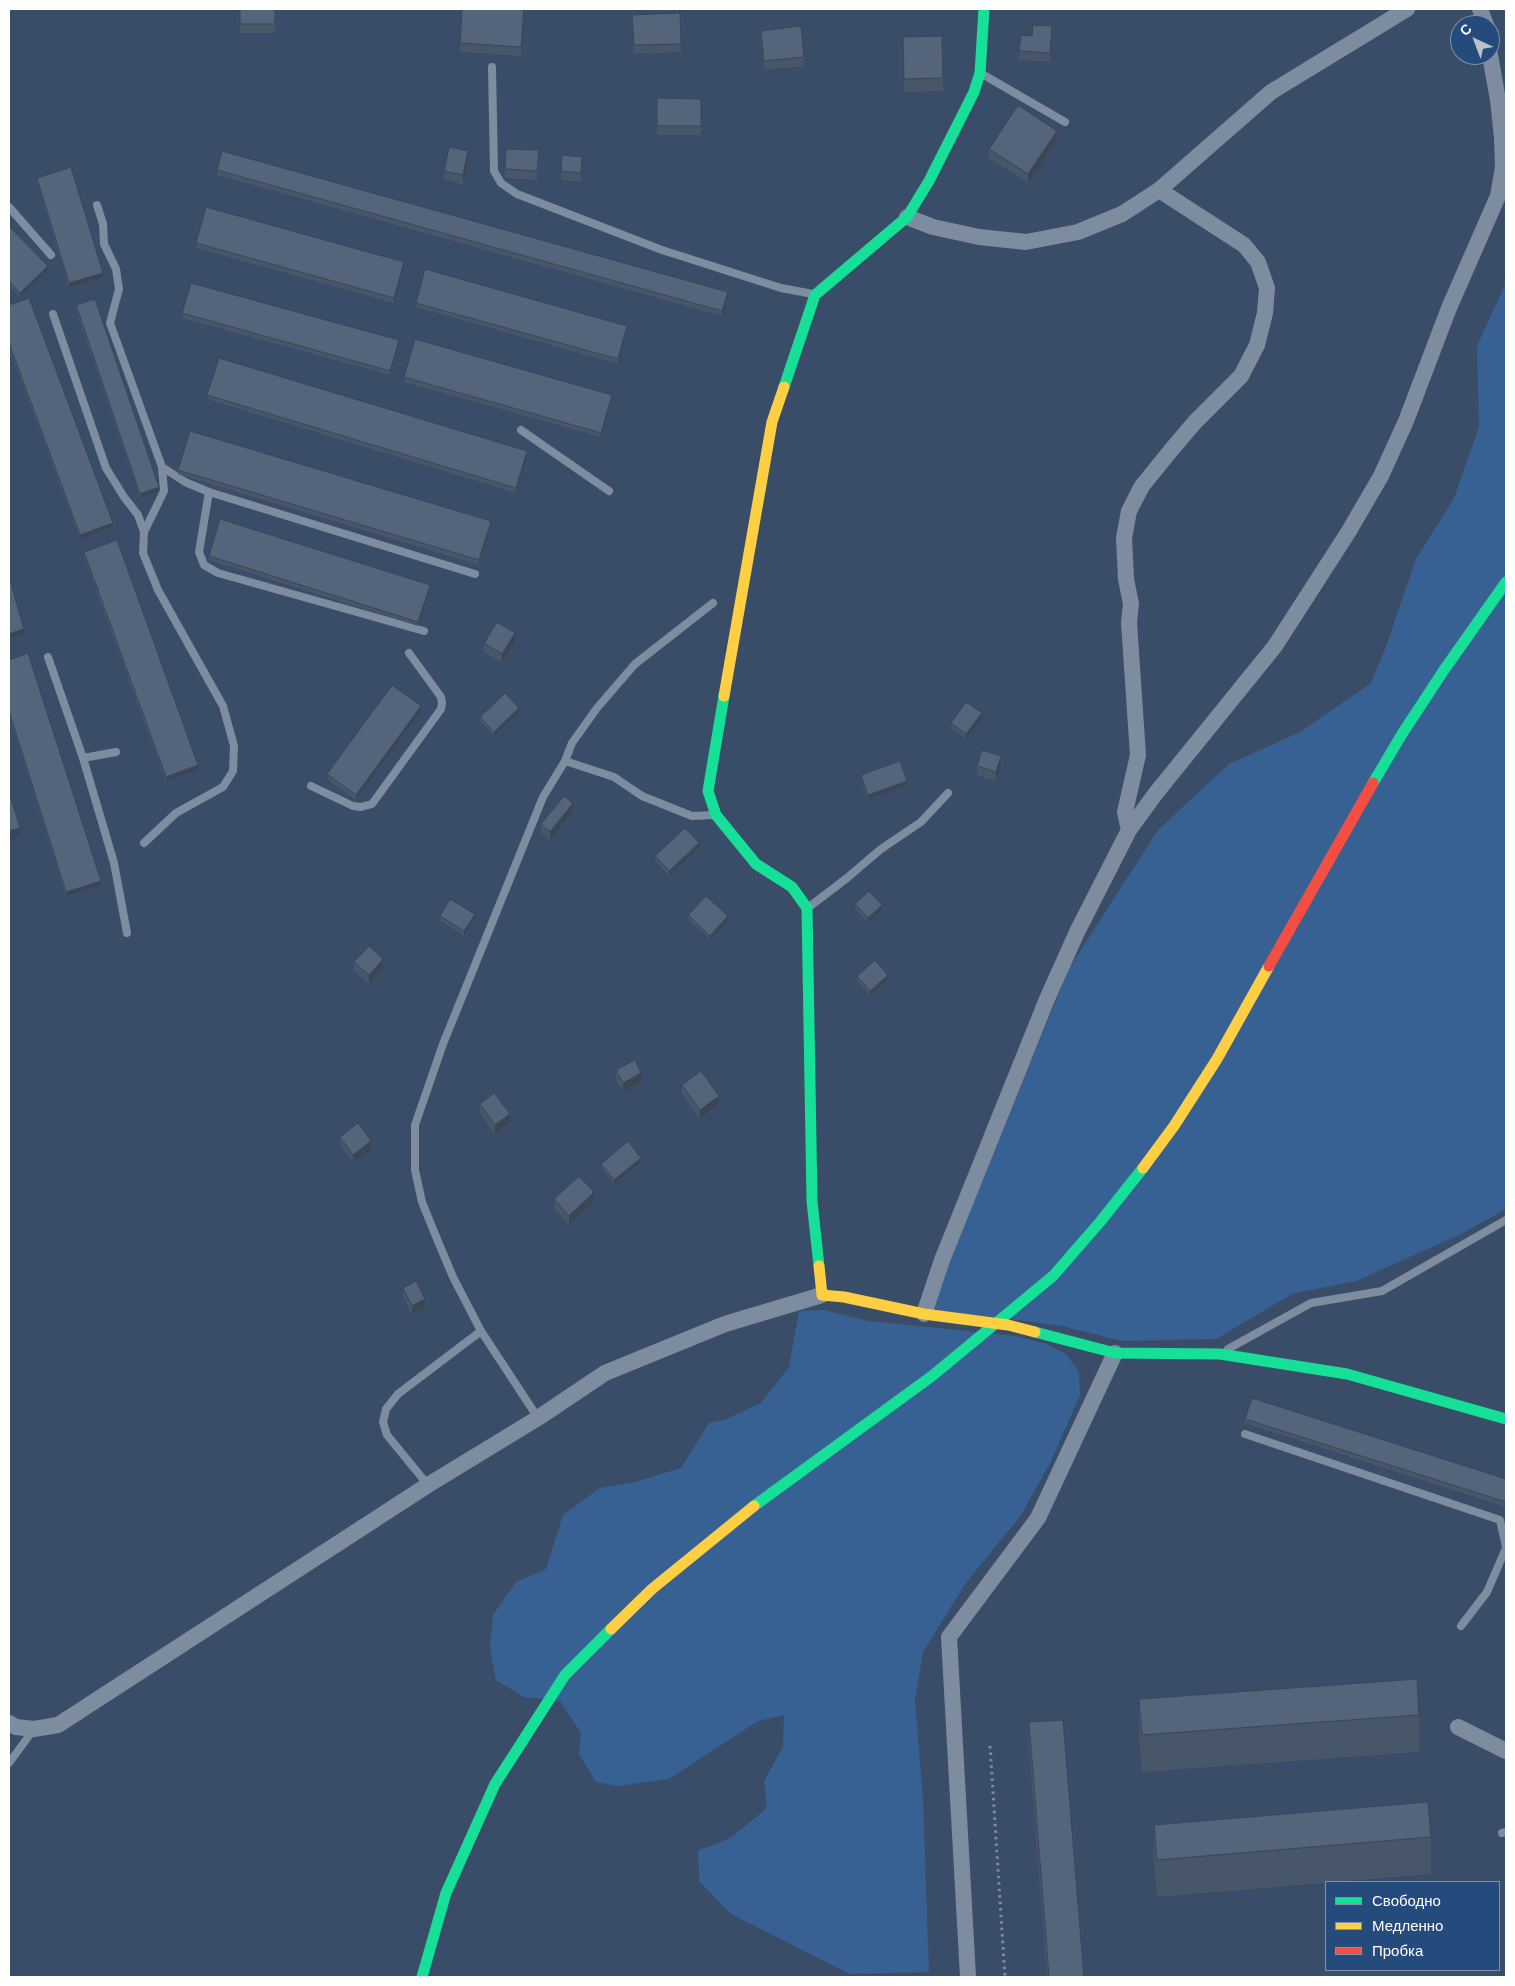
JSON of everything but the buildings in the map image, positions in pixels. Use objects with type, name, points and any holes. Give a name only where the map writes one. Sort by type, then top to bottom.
[{"type":"street","points":[[822,1295],[812,1201],[810,1069],[806,982],[808,908],[792,887],[756,864],[716,815],[708,791],[772,422],[815,295],[907,216],[928,181],[974,92],[980,73],[984,9]]},
{"type":"street","points":[[907,216],[933,227],[979,237],[1026,242],[1078,232],[1122,214],[1159,190],[1271,92],[1407,9]]},
{"type":"street","points":[[924,1314],[942,1260],[1047,999],[1077,932],[1129,830],[1156,793],[1275,646],[1349,531],[1385,468],[1406,421],[1449,308],[1498,196],[1503,167],[1502,138],[1492,65]]},
{"type":"street","points":[[1129,830],[1126,812],[1138,755],[1129,623],[1131,604],[1126,579],[1124,538],[1129,511],[1142,486],[1172,449],[1195,422],[1241,376],[1257,345],[1266,313],[1267,288],[1258,262],[1244,246],[1159,190]]},
{"type":"street","points":[[422,1977],[446,1893],[495,1784],[565,1676],[652,1589],[744,1514],[932,1376],[1053,1276],[1100,1222],[1174,1126],[1217,1059],[1324,865],[1402,734],[1506,582]]},
{"type":"street","points":[[9,1723],[16,1727],[34,1729],[58,1725],[428,1485],[538,1418],[605,1373],[725,1324],[822,1295],[844,1297],[924,1314],[1008,1325],[1115,1353],[1220,1354],[1347,1374],[1506,1419]]},
{"type":"street","points":[[968,1977],[949,1637],[1038,1518],[1115,1353]]},
{"type":"street","points":[[1458,1728],[1506,1751]]},
{"type":"lane","points":[[492,67],[494,171],[501,183],[517,194],[662,250],[781,288],[815,295]]},
{"type":"lane","points":[[980,73],[1065,122]]},
{"type":"lane","points":[[97,205],[103,224],[104,244],[116,269],[119,289],[110,322],[162,467],[164,491],[144,532]]},
{"type":"lane","points":[[9,207],[52,255]]},
{"type":"lane","points":[[53,314],[106,468],[138,515],[144,532],[143,553],[158,590],[223,706],[234,746],[233,771],[224,787],[176,813],[144,843]]},
{"type":"lane","points":[[521,430],[609,490]]},
{"type":"lane","points":[[162,467],[185,482],[209,492],[475,574]]},
{"type":"lane","points":[[209,492],[199,552],[204,565],[218,573],[424,631]]},
{"type":"lane","points":[[538,1418],[481,1331],[453,1277],[422,1202],[415,1170],[415,1125],[443,1044],[540,806],[565,761],[572,743],[597,708],[635,664],[713,603]]},
{"type":"lane","points":[[311,786],[353,806],[361,807],[372,804],[441,709],[441,697],[409,653]]},
{"type":"lane","points":[[48,657],[83,758],[114,863],[127,933]]},
{"type":"lane","points":[[83,758],[116,752]]},
{"type":"lane","points":[[565,761],[614,776],[642,796],[692,816],[716,815]]},
{"type":"lane","points":[[808,908],[881,849],[921,822],[948,793]]},
{"type":"lane","points":[[1220,1354],[1311,1303],[1382,1291],[1506,1220]]},
{"type":"lane","points":[[428,1485],[386,1435],[383,1422],[386,1409],[398,1394],[481,1331]]},
{"type":"lane","points":[[1245,1434],[1500,1520],[1506,1548],[1486,1592],[1461,1626]]},
{"type":"lane","points":[[9,1763],[34,1729]]},
{"type":"path","points":[[990,1746],[1005,1977]]},
{"type":"shaded area","points":[[1506,283],[1506,1209],[1459,1235],[1356,1281],[1292,1294],[1216,1339],[1122,1341],[1062,1326],[1003,1318],[926,1312],[1070,967],[1158,830],[1229,764],[1300,732],[1371,683],[1385,649],[1416,559],[1454,498],[1479,427],[1477,346]]},
{"type":"shaded area","points":[[824,1310],[868,1321],[1016,1336],[1046,1344],[1066,1354],[1079,1372],[1080,1395],[1050,1463],[1021,1515],[965,1584],[923,1652],[915,1700],[923,1801],[929,1972],[850,1974],[731,1914],[699,1881],[698,1851],[732,1837],[767,1808],[764,1781],[783,1747],[784,1715],[758,1721],[669,1779],[618,1786],[596,1782],[579,1754],[581,1733],[560,1701],[524,1697],[496,1680],[490,1648],[493,1615],[516,1582],[546,1569],[563,1515],[600,1488],[635,1482],[681,1468],[709,1423],[724,1420],[761,1403],[789,1367],[799,1311]]},
{"type":"traffic: fast","points":[[784,387],[815,295],[907,217],[929,181],[974,92],[980,73],[984,9]]},
{"type":"traffic: fast","points":[[1373,783],[1402,734],[1444,670],[1506,582]]},
{"type":"traffic: fast","points":[[724,696],[708,791],[716,815],[756,864],[792,887],[807,908],[812,1201],[819,1266]]},
{"type":"traffic: fast","points":[[754,1506],[932,1376],[1053,1276],[1100,1222],[1143,1168]]},
{"type":"traffic: fast","points":[[1035,1332],[1115,1353],[1220,1354],[1347,1374],[1506,1419]]},
{"type":"traffic: fast","points":[[422,1977],[446,1893],[495,1784],[565,1675],[611,1629]]},
{"type":"traffic: slow","points":[[724,696],[772,422],[784,387]]},
{"type":"traffic: slow","points":[[1143,1168],[1174,1126],[1217,1059],[1269,966]]},
{"type":"traffic: slow","points":[[819,1266],[822,1295],[844,1297],[924,1314],[1008,1325],[1035,1332]]},
{"type":"traffic: slow","points":[[611,1629],[652,1589],[754,1506]]},
{"type":"traffic: jam","points":[[1269,966],[1373,783]]}]
